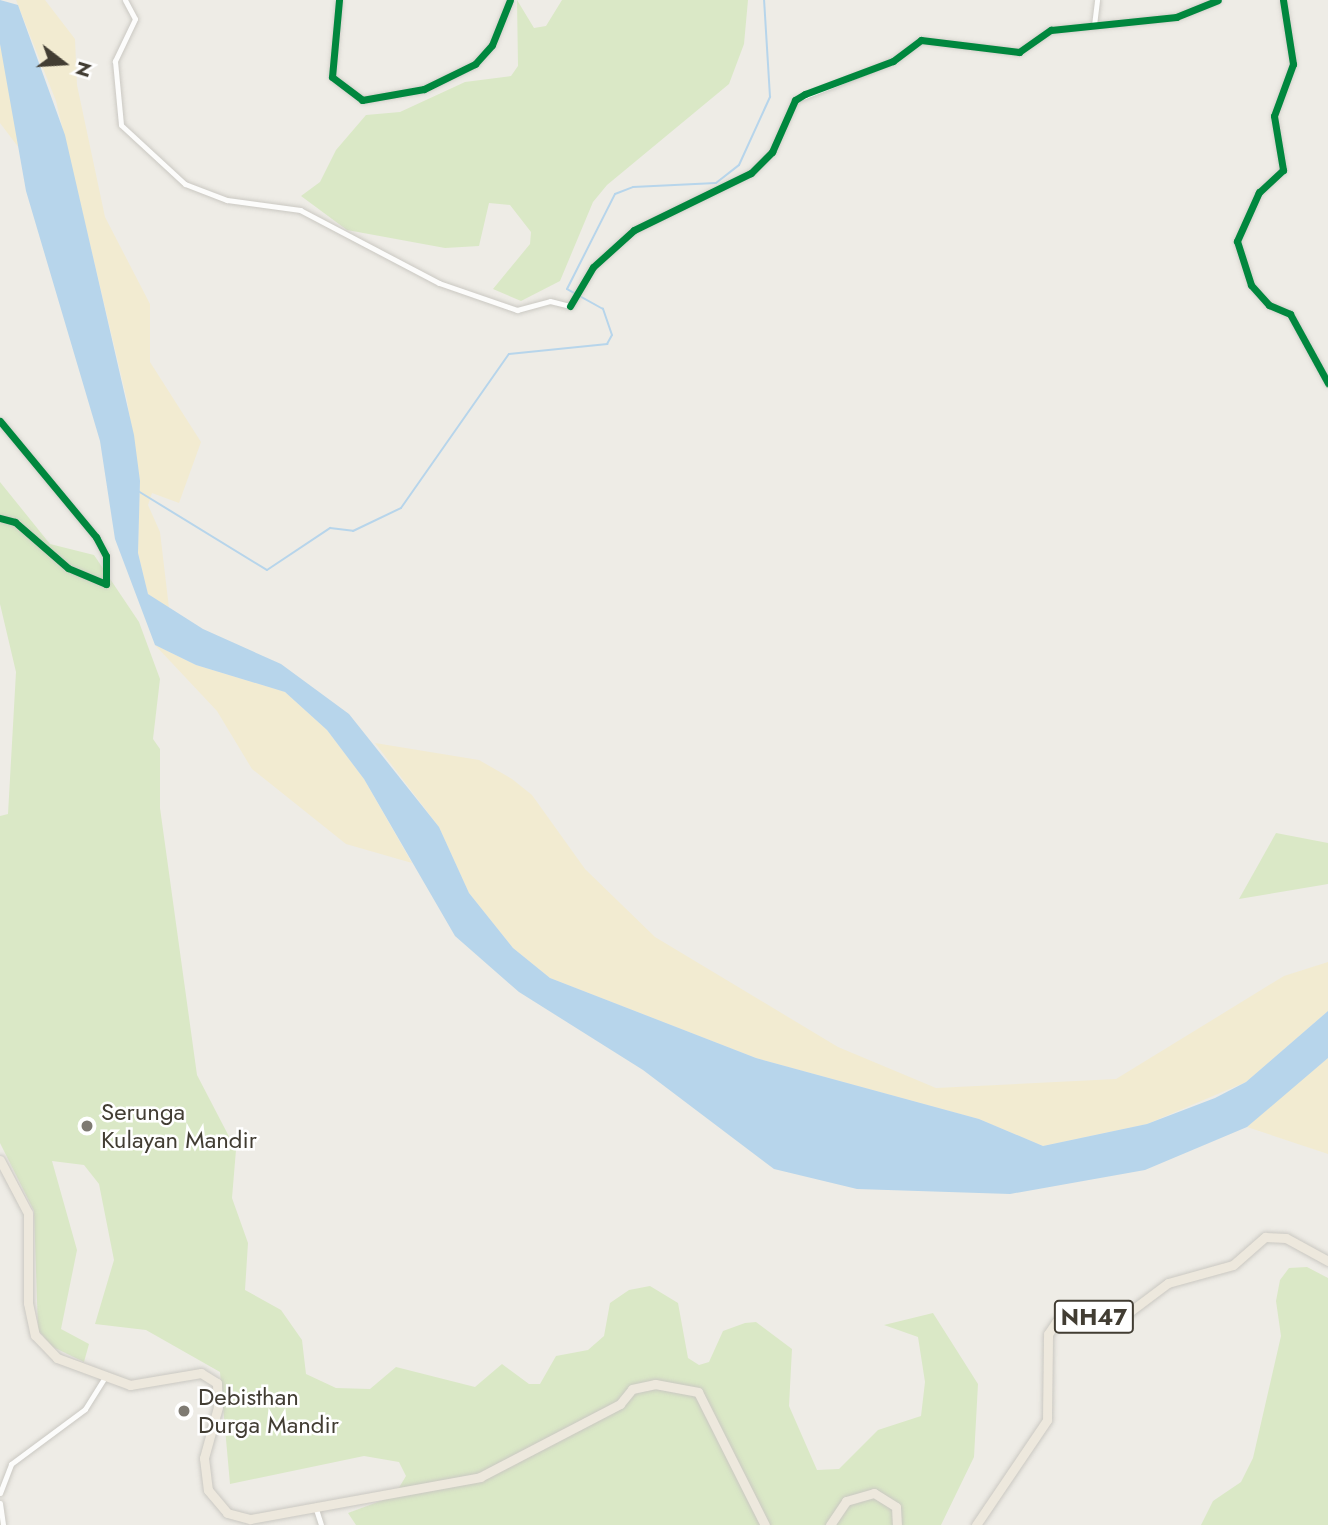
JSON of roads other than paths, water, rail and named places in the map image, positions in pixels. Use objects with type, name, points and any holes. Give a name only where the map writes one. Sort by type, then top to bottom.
[{"type":"highway","points":[[0,1160],[28,1213],[31,1327],[57,1358],[104,1378],[147,1387],[193,1374],[208,1377],[217,1383],[218,1407],[204,1458],[217,1506],[250,1519],[480,1477],[620,1404],[632,1389],[655,1384],[698,1392],[765,1525]]},
{"type":"highway","name":"NH47","points":[[976,1525],[1047,1420],[1048,1334],[1056,1322],[1128,1313],[1168,1283],[1233,1265],[1265,1237],[1286,1238],[1328,1261]]},
{"type":"highway","points":[[830,1525],[846,1501],[874,1493],[896,1507],[897,1525]]},
{"type":"street","points":[[125,0],[135,19],[116,61],[121,125],[186,184],[228,201],[300,210],[342,238],[503,306],[570,306],[593,267],[635,230],[751,173],[772,152],[795,100],[893,61],[921,40],[1019,52],[1051,30],[1176,17],[1218,0]]},
{"type":"street","points":[[339,0],[332,77],[362,100],[413,92],[475,64],[492,45],[510,0]]},
{"type":"street","points":[[1094,25],[1097,0]]},
{"type":"street","points":[[1283,0],[1293,64],[1274,116],[1283,170],[1259,192],[1237,241],[1251,285],[1269,304],[1290,314],[1328,383]]},
{"type":"street","points":[[0,421],[96,537],[106,556],[106,584],[68,568],[15,523],[0,519]]},
{"type":"street","points":[[0,1493],[11,1464],[51,1428],[85,1409],[104,1378]]},
{"type":"street","points":[[0,1503],[3,1525]]},
{"type":"street","points":[[315,1506],[321,1525]]},
{"type":"water","points":[[0,0],[18,5],[65,135],[134,435],[140,481],[138,553],[148,594],[203,629],[281,664],[349,714],[439,827],[469,893],[513,948],[550,978],[756,1058],[979,1119],[1043,1146],[1147,1124],[1215,1098],[1246,1082],[1328,1011],[1328,1058],[1247,1127],[1145,1170],[1010,1194],[857,1189],[774,1169],[643,1070],[519,992],[455,936],[364,779],[327,730],[285,692],[196,665],[155,645],[115,539],[100,441],[26,191],[0,44]]},
{"type":"waterway","points":[[138,491],[267,570],[330,528],[353,531],[401,508],[509,354],[607,344],[612,335],[603,309],[567,289],[615,194],[633,187],[716,183],[739,165],[770,97],[764,0]]},
{"type":"place","name":"Serunga Kulayan Mandir","points":[[87,1126]]},
{"type":"place","name":"Debisthan Durga Mandir","points":[[184,1411]]}]
